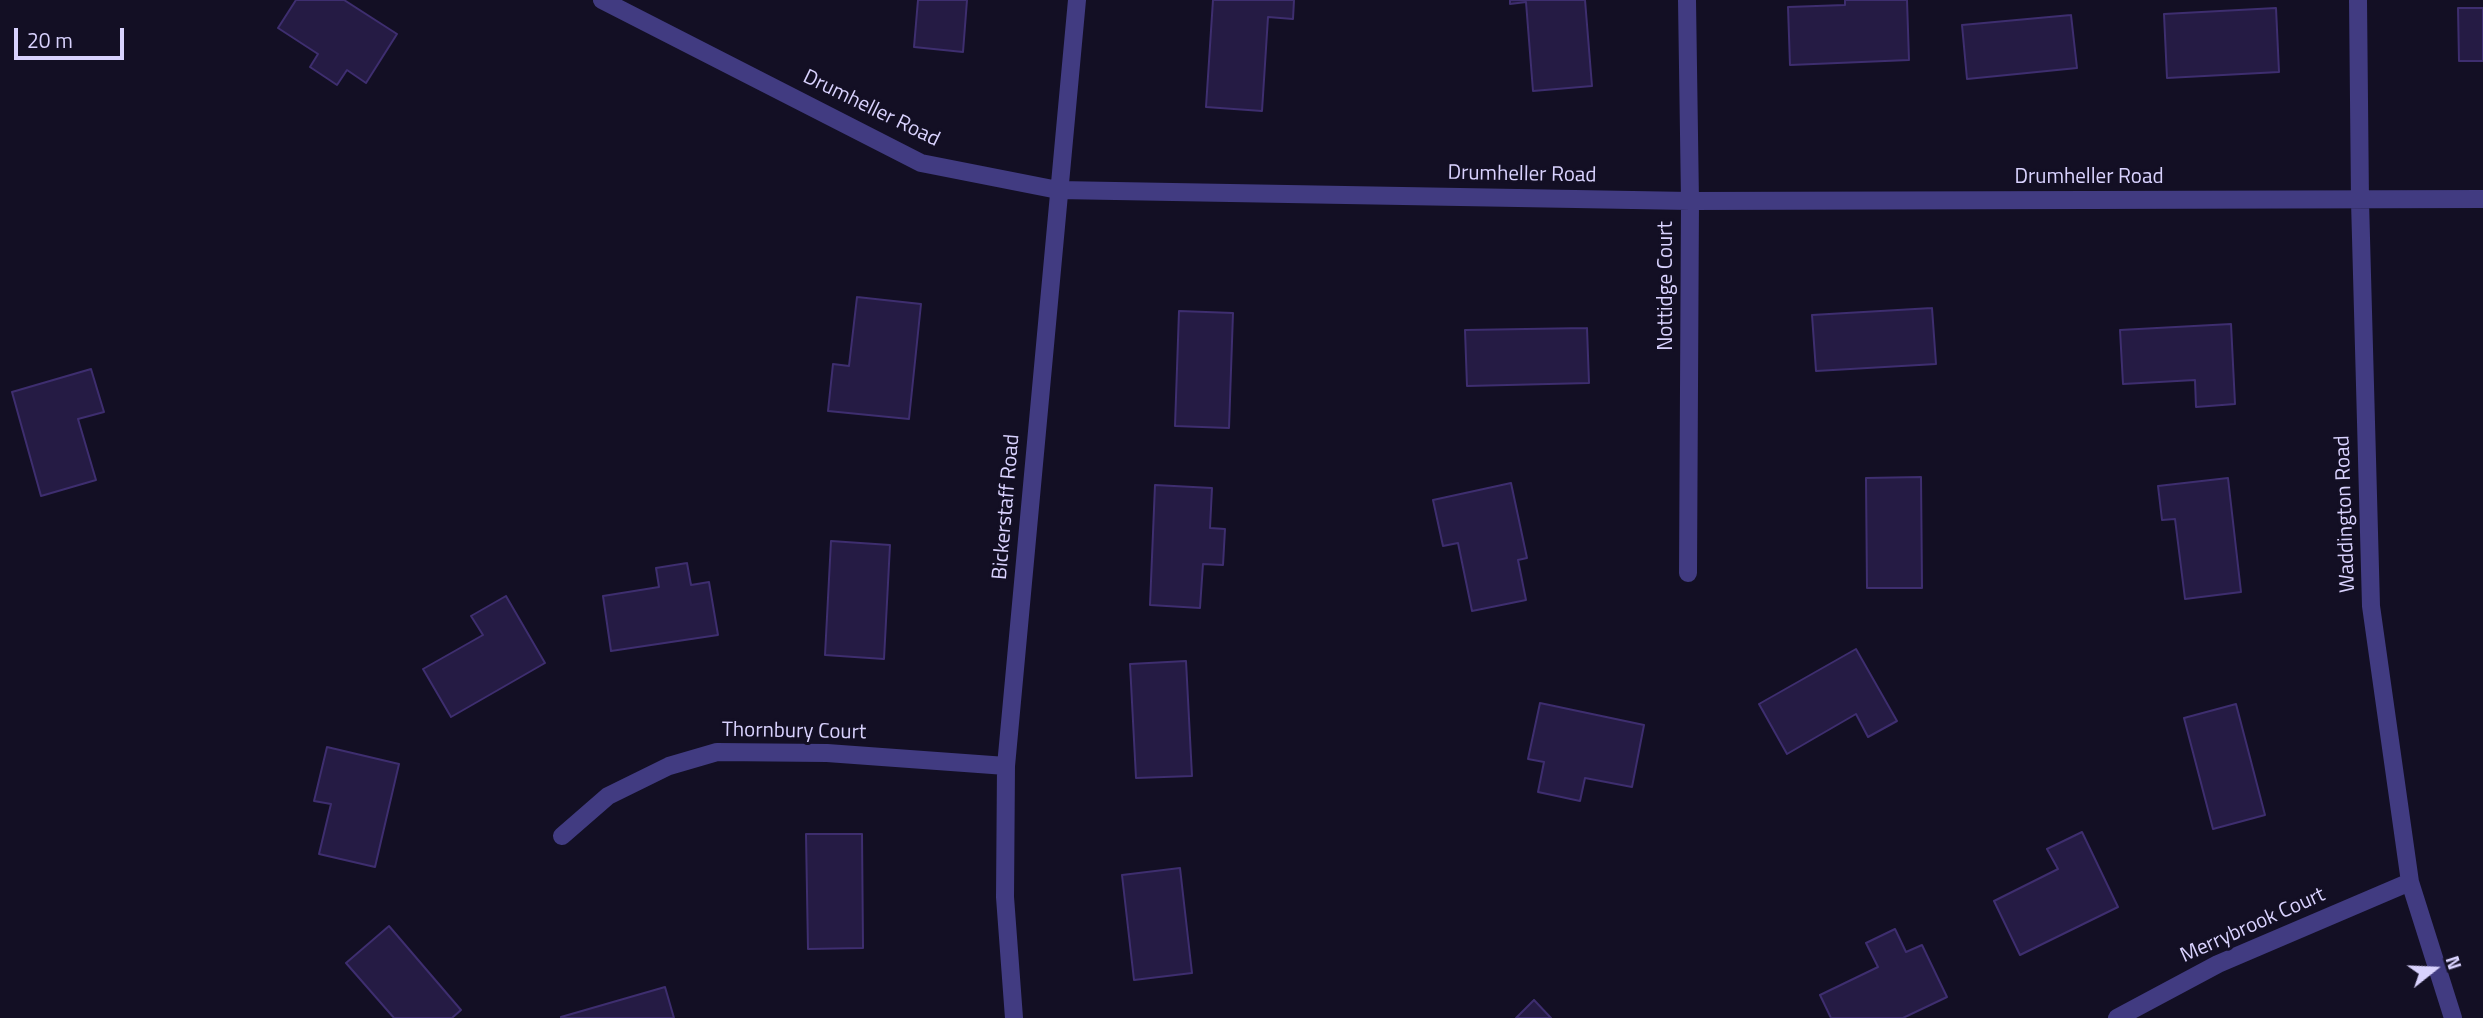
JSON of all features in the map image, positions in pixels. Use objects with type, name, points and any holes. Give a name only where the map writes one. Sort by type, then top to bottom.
[{"type":"street","name":"Drumheller Road","points":[[603,0],[921,163],[1058,190],[1690,201],[2483,200]]},
{"type":"street","name":"Bickerstaff Road","points":[[1014,1018],[1005,897],[1006,766],[1077,0]]},
{"type":"street","name":"Nottidge Court","points":[[1687,0],[1690,201],[1688,573]]},
{"type":"street","name":"Waddington Road","points":[[2358,0],[2360,201],[2371,606],[2410,882],[2453,1018]]},
{"type":"street","name":"Thornbury Court","points":[[562,836],[608,796],[669,766],[717,752],[827,753],[1006,766]]},
{"type":"street","name":"Merrybrook Court","points":[[2117,1018],[2218,964],[2410,882]]},
{"type":"building","points":[[296,0],[344,0],[397,34],[366,83],[347,70],[337,85],[310,67],[318,54],[278,28]]},
{"type":"building","points":[[918,0],[967,0],[963,52],[914,47]]},
{"type":"building","points":[[1213,0],[1294,0],[1293,19],[1268,17],[1262,111],[1206,107]]},
{"type":"building","points":[[1510,0],[1585,0],[1592,86],[1533,91],[1526,2],[1510,4]]},
{"type":"building","points":[[1845,0],[1907,0],[1909,60],[1790,65],[1788,7],[1845,5]]},
{"type":"building","points":[[2276,8],[2279,72],[2167,78],[2164,14]]},
{"type":"building","points":[[2458,8],[2483,8],[2483,61],[2459,61]]},
{"type":"building","points":[[2071,15],[2077,68],[1967,79],[1962,25]]},
{"type":"building","points":[[857,297],[921,304],[909,419],[828,411],[833,364],[849,366]]},
{"type":"building","points":[[1932,308],[1936,364],[1816,371],[1812,315]]},
{"type":"building","points":[[1179,311],[1233,313],[1229,428],[1175,426]]},
{"type":"building","points":[[2231,324],[2235,404],[2196,407],[2195,380],[2123,384],[2120,330]]},
{"type":"building","points":[[1587,328],[1589,383],[1467,386],[1465,330]]},
{"type":"building","points":[[91,369],[104,412],[78,419],[96,480],[41,496],[12,392]]},
{"type":"building","points":[[1921,477],[1922,588],[1867,588],[1866,478]]},
{"type":"building","points":[[2228,478],[2241,592],[2185,599],[2175,519],[2162,520],[2158,486]]},
{"type":"building","points":[[1511,483],[1527,558],[1518,560],[1526,600],[1472,611],[1458,543],[1443,546],[1433,500]]},
{"type":"building","points":[[1155,485],[1212,488],[1210,528],[1225,529],[1223,565],[1203,564],[1200,608],[1150,605]]},
{"type":"building","points":[[831,541],[890,545],[884,659],[825,655]]},
{"type":"building","points":[[687,563],[691,585],[709,582],[718,635],[611,651],[603,596],[659,587],[656,568]]},
{"type":"building","points":[[506,596],[545,663],[451,717],[423,669],[483,635],[471,616]]},
{"type":"building","points":[[1856,649],[1897,721],[1868,737],[1856,714],[1787,754],[1759,704]]},
{"type":"building","points":[[1186,661],[1192,776],[1136,778],[1130,664]]},
{"type":"building","points":[[1540,703],[1644,725],[1632,787],[1585,778],[1580,801],[1538,792],[1544,762],[1528,759]]},
{"type":"building","points":[[2236,704],[2265,815],[2213,829],[2184,718]]},
{"type":"building","points":[[327,747],[399,764],[375,867],[319,854],[331,804],[314,801]]},
{"type":"building","points":[[2082,832],[2118,907],[2020,955],[1994,901],[2058,869],[2047,849]]},
{"type":"building","points":[[806,834],[862,834],[863,948],[808,949]]},
{"type":"building","points":[[1180,868],[1192,973],[1134,980],[1122,875]]},
{"type":"building","points":[[389,926],[461,1010],[452,1018],[394,1018],[346,963]]},
{"type":"building","points":[[1895,929],[1906,952],[1922,945],[1947,997],[1903,1018],[1831,1018],[1820,995],[1878,967],[1866,943]]},
{"type":"building","points":[[665,987],[674,1018],[561,1018],[561,1017]]},
{"type":"building","points":[[1534,1000],[1551,1018],[1516,1018]]}]
